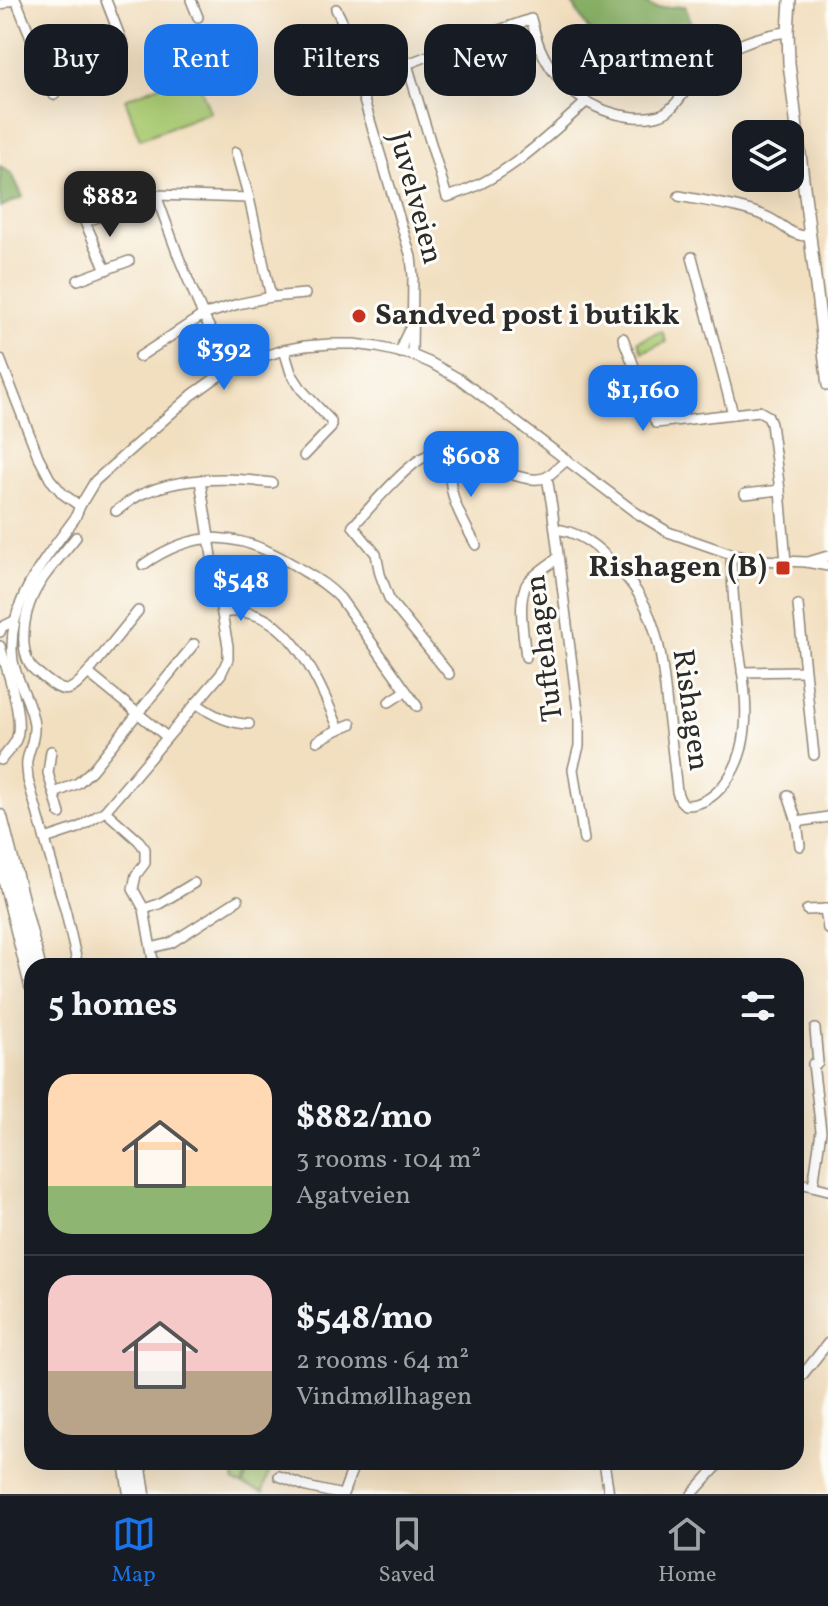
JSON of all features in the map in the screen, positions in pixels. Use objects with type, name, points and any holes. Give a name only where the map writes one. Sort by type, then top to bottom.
[{"type":"highway","points":[[0,817],[36,958]]},
{"type":"highway","points":[[0,858],[25,958]]},
{"type":"highway","points":[[127,1470],[131,1494]]},
{"type":"highway","points":[[139,1470],[143,1494]]},
{"type":"main road","points":[[790,0],[789,63],[828,385]]},
{"type":"street","points":[[0,5],[14,0],[24,24]]},
{"type":"street","points":[[106,0],[115,24]]},
{"type":"street","points":[[191,0],[198,17]]},
{"type":"street","name":"Juvelveien","points":[[334,5],[345,27],[411,257],[412,355]]},
{"type":"street","points":[[586,102],[511,167],[464,192],[447,197],[407,64],[531,19],[540,49],[561,83],[586,102],[619,115],[647,117],[668,112],[701,70],[719,55],[774,34],[788,32]]},
{"type":"street","points":[[236,152],[271,297]]},
{"type":"street","points":[[106,270],[85,222],[156,195],[249,198]]},
{"type":"street","points":[[156,195],[203,315],[231,368]]},
{"type":"street","points":[[679,196],[756,213],[800,237],[809,236]]},
{"type":"street","points":[[692,257],[733,414]]},
{"type":"street","points":[[78,280],[129,261]]},
{"type":"street","points":[[139,357],[203,315],[271,297],[305,294]]},
{"type":"street","name":"Juvelveien","points":[[401,353],[412,324]]},
{"type":"street","points":[[623,338],[656,423],[759,411],[768,416],[780,490],[786,562]]},
{"type":"street","points":[[76,958],[28,780],[27,761],[32,748],[33,722],[13,660],[14,621],[26,589],[75,518],[95,481],[192,395],[231,368],[284,350],[330,344],[377,347],[412,355],[461,380],[635,512],[668,532],[734,555],[828,566]]},
{"type":"street","points":[[284,350],[291,373],[302,390],[331,421],[331,428],[304,456]]},
{"type":"street","points":[[0,359],[50,479],[63,494],[80,506]]},
{"type":"street","points":[[449,674],[390,601],[376,554],[353,526],[420,459],[431,454],[466,457],[532,480],[547,477],[567,460]]},
{"type":"street","points":[[451,454],[449,472],[454,500],[476,545]]},
{"type":"street","name":"Tuftehagen","points":[[547,477],[579,719],[579,746],[573,769],[584,840]]},
{"type":"street","points":[[116,511],[141,494],[200,480],[244,479],[272,483]]},
{"type":"street","points":[[45,839],[78,828],[105,811],[221,674],[228,659],[200,480]]},
{"type":"street","points":[[745,494],[780,490]]},
{"type":"street","name":"Rishagen","points":[[555,529],[576,533],[603,553],[626,576],[649,615],[662,660],[677,792],[685,805],[693,806],[721,789],[734,768],[743,744],[746,721],[734,606],[731,562],[734,555]]},
{"type":"street","points":[[76,537],[37,588],[29,605],[24,639],[26,656],[32,669],[60,689],[75,687],[138,611]]},
{"type":"street","points":[[143,565],[179,544],[209,539],[246,541],[280,557],[329,586],[417,706]]},
{"type":"street","points":[[806,562],[828,556]]},
{"type":"street","points":[[526,657],[523,609],[526,585],[558,558]]},
{"type":"street","points":[[798,605],[814,755]]},
{"type":"street","points":[[222,613],[245,611],[275,624],[310,668],[339,729]]},
{"type":"street","points":[[0,632],[2,627],[14,621]]},
{"type":"street","points":[[55,793],[78,783],[92,770],[194,644]]},
{"type":"street","points":[[0,646],[19,725],[16,740],[1,760]]},
{"type":"street","points":[[742,672],[804,671]]},
{"type":"street","points":[[88,673],[167,737]]},
{"type":"street","points":[[389,702],[406,691]]},
{"type":"street","points":[[196,703],[228,721],[249,724]]},
{"type":"street","points":[[317,741],[351,724]]},
{"type":"street","points":[[51,751],[48,773],[60,814]]},
{"type":"street","points":[[788,795],[797,822],[800,846]]},
{"type":"street","points":[[105,811],[145,849],[145,863],[133,885],[134,893],[144,909],[153,958]]},
{"type":"street","points":[[797,822],[828,817]]},
{"type":"street","points":[[144,909],[159,904],[194,883]]},
{"type":"street","points":[[151,948],[171,943],[238,900]]},
{"type":"street","points":[[807,910],[827,909],[828,929]]},
{"type":"street","points":[[813,1186],[821,1131],[813,1064],[818,1063],[815,1029]]},
{"type":"street","points":[[804,1184],[828,1190]]},
{"type":"street","points":[[804,1373],[828,1343]]},
{"type":"street","points":[[279,1476],[307,1487],[340,1494],[351,1470]]},
{"type":"street","points":[[605,1470],[609,1494]]},
{"type":"street","points":[[692,1494],[714,1470]]},
{"type":"green space","points":[[570,0],[636,0],[656,8],[685,6],[692,24],[585,24]]},
{"type":"green space","points":[[144,91],[144,96],[204,96],[210,112],[140,139],[125,99]]},
{"type":"green space","points":[[0,166],[12,174],[23,197],[0,207]]},
{"type":"green space","points":[[662,331],[666,342],[642,352],[638,341]]},
{"type":"green space","points":[[247,1470],[242,1485],[233,1481],[235,1472],[231,1471]]},
{"type":"green space","points":[[248,1470],[270,1470],[263,1492],[243,1485]]},
{"type":"place","name":"Sandved post i butikk","points":[[359,316]]},
{"type":"place","name":"Rishagen (B)","points":[[783,568]]}]
